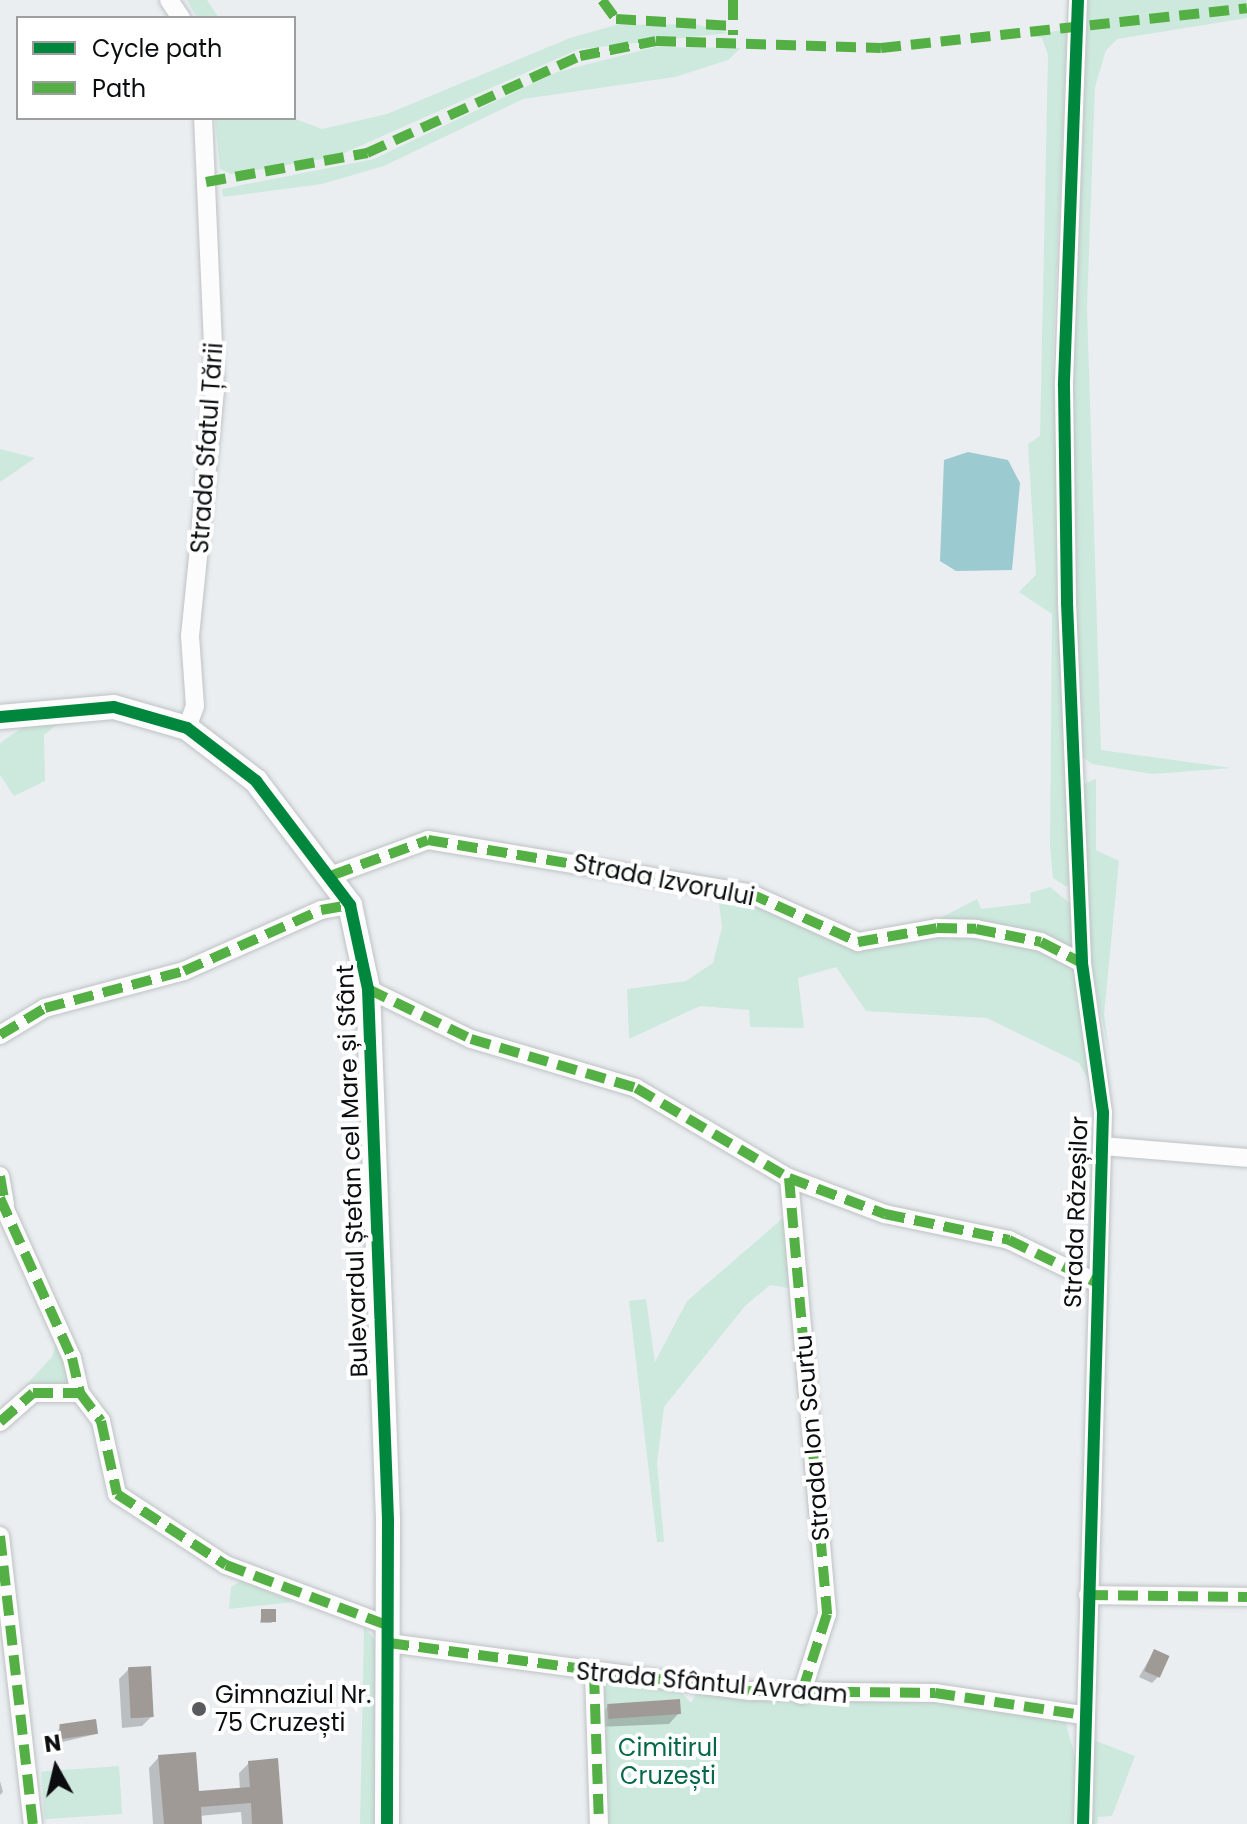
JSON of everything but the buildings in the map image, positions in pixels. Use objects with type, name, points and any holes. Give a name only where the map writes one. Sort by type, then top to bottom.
[{"type":"street","name":"Strada Răzeșilor","points":[[1078,0],[1064,386],[1067,603],[1082,963],[1102,1077],[1083,1715],[1083,1824]]},
{"type":"street","name":"Strada Sfatul Țării","points":[[187,728],[195,706],[190,636],[216,378],[203,120]]},
{"type":"street","name":"Bulevardul Ștefan cel Mare și Sfânt","points":[[0,717],[114,707],[187,728],[256,781],[333,875],[350,905],[368,989],[389,1634],[387,1824]]},
{"type":"street","name":"Strada Izvorului","points":[[333,875],[428,840],[749,893],[858,942],[937,928],[976,929],[1041,942],[1082,963]]},
{"type":"street","points":[[0,1035],[45,1008],[172,975],[321,910],[350,905]]},
{"type":"street","points":[[368,989],[471,1039],[636,1088],[789,1178],[885,1214],[1009,1240],[1095,1282]]},
{"type":"street","points":[[1102,1146],[1247,1158]]},
{"type":"street","name":"Strada Sfântul Avraam","points":[[0,1176],[3,1201],[72,1358],[80,1393],[101,1421],[117,1494],[226,1565],[389,1634],[594,1674],[801,1695],[935,1693],[1083,1715]]},
{"type":"street","name":"Strada Ion Scurtu","points":[[789,1178],[827,1614],[801,1695]]},
{"type":"street","points":[[0,1422],[33,1393],[80,1393]]},
{"type":"street","points":[[0,1536],[33,1824]]},
{"type":"street","points":[[1088,1595],[1247,1597]]},
{"type":"street","points":[[594,1674],[599,1824]]},
{"type":"green space","points":[[187,0],[207,0],[218,16],[196,16]]},
{"type":"green space","points":[[1088,0],[1247,0],[1247,18],[1117,39],[1106,50],[1095,87],[1087,308],[1101,750],[1232,768],[1152,774],[1092,764],[1079,754],[1073,392]]},
{"type":"green space","points":[[695,24],[729,33],[579,49],[335,157],[231,174],[220,169],[215,120],[296,119],[322,129],[387,114],[570,38],[616,25]]},
{"type":"green space","points":[[1067,29],[1053,358],[1072,885],[1065,886],[1053,878],[1050,845],[1052,614],[1019,592],[1036,575],[1028,444],[1040,436],[1048,55],[1042,38],[1030,36]]},
{"type":"green space","points":[[655,47],[741,48],[728,60],[675,77],[523,99],[384,166],[322,184],[223,197],[222,189],[374,159],[557,72]]},
{"type":"green space","points":[[0,449],[35,458],[0,482]]},
{"type":"green space","points":[[67,717],[44,735],[45,781],[14,796],[0,775],[0,743],[23,727]]},
{"type":"green space","points":[[1096,779],[1096,850],[1119,861],[1104,1014],[1109,1052],[1091,966],[1080,785]]},
{"type":"green space","points":[[1050,887],[1073,906],[1077,953],[929,924],[977,899],[981,909],[1031,903],[1030,893]]},
{"type":"green space","points":[[718,895],[763,905],[856,946],[973,934],[1039,947],[1077,970],[1094,1090],[1079,1063],[987,1018],[866,1011],[836,967],[798,978],[804,1028],[750,1027],[749,1010],[700,1006],[629,1039],[627,989],[686,981],[713,963],[722,927]]},
{"type":"green space","points":[[789,1213],[794,1289],[770,1285],[745,1306],[664,1407],[657,1463],[664,1542],[657,1542],[629,1301],[646,1299],[655,1362],[687,1301]]},
{"type":"green space","points":[[57,1340],[69,1387],[25,1386],[52,1357]]},
{"type":"green space","points":[[242,1580],[293,1602],[229,1609],[231,1587]]},
{"type":"green space","points":[[364,1627],[375,1640],[376,1824],[360,1824]]},
{"type":"green space","name":"Cimitirul Cruzești","points":[[608,1682],[679,1690],[691,1703],[698,1690],[800,1702],[955,1699],[1065,1720],[1078,1768],[1075,1824],[608,1824],[602,1686]]},
{"type":"green space","points":[[1091,1739],[1135,1756],[1112,1816],[1098,1817],[1097,1824],[1089,1824]]},
{"type":"green space","points":[[119,1766],[122,1814],[45,1819],[41,1771]]},
{"type":"water","points":[[968,452],[1008,460],[1020,483],[1012,570],[956,571],[940,561],[944,460]]},
{"type":"marked path","points":[[602,0],[616,19],[733,26]]},
{"type":"marked path","points":[[733,0],[733,35]]},
{"type":"marked path","points":[[206,182],[367,153],[580,56],[656,41],[881,48],[1247,8]]},
{"type":"marked path","points":[[333,875],[428,840],[749,893],[858,942],[937,928],[976,929],[1041,942],[1082,963]]},
{"type":"marked path","points":[[0,1035],[45,1008],[184,971],[321,910],[350,905]]},
{"type":"marked path","points":[[368,989],[471,1039],[636,1088],[789,1178],[885,1214],[1009,1240],[1095,1282]]},
{"type":"marked path","points":[[0,1176],[5,1205]]},
{"type":"marked path","points":[[789,1178],[827,1614],[801,1695]]},
{"type":"marked path","points":[[0,1198],[72,1358],[80,1393]]},
{"type":"marked path","points":[[0,1422],[33,1393],[80,1393],[101,1421],[117,1494],[226,1565],[389,1626]]},
{"type":"marked path","points":[[0,1536],[33,1824]]},
{"type":"marked path","points":[[1088,1595],[1247,1597]]},
{"type":"marked path","points":[[389,1643],[750,1691],[935,1693],[1083,1715]]},
{"type":"marked path","points":[[594,1674],[599,1824]]},
{"type":"cycle path","points":[[1078,0],[1064,386],[1067,603],[1082,963],[1103,1113],[1083,1824]]},
{"type":"cycle path","points":[[0,717],[114,707],[187,728],[256,781],[350,905],[368,989],[388,1520],[387,1824]]},
{"type":"place","name":"Gimnaziul Nr. 75 Cruzești","points":[[199,1709]]}]
